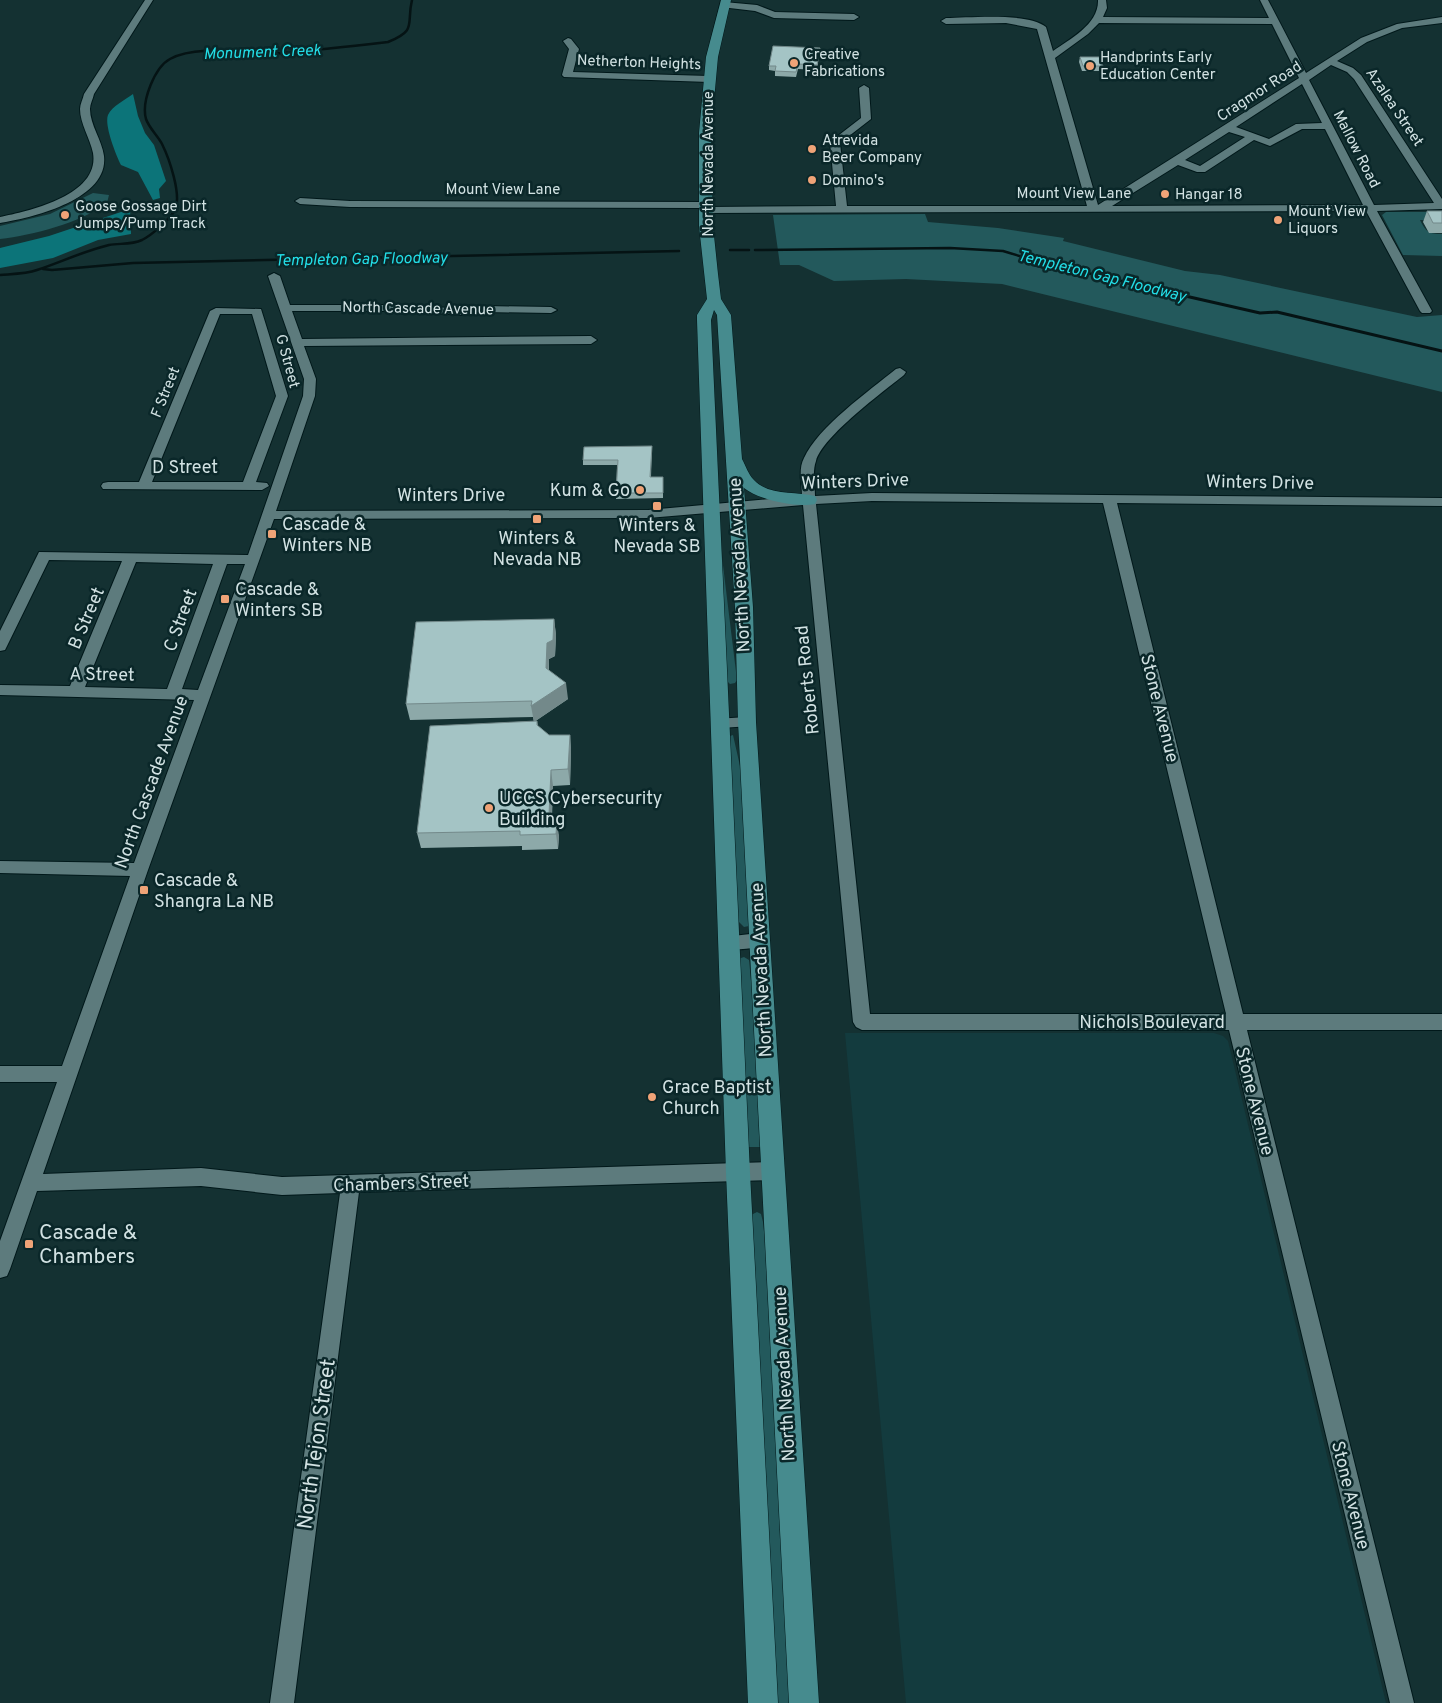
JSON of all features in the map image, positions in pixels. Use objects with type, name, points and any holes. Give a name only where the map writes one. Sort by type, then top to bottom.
[{"type":"main road","name":"North Nevada Avenue","points":[[725,2],[715,42],[709,79],[706,133],[706,207],[714,299],[724,315],[744,607],[747,722],[804,1703]]},
{"type":"main road","name":"North Nevada Avenue","points":[[714,299],[704,315],[738,1173],[763,1703]]},
{"type":"main road","points":[[733,453],[741,476],[754,490],[771,495],[809,500]]},
{"type":"street","points":[[0,220],[36,212],[56,204],[72,196],[87,185],[95,174],[99,162],[85,108],[89,94],[149,0]]},
{"type":"street","points":[[1050,57],[1099,20],[1103,10],[1102,0]]},
{"type":"street","name":"Mallow Road","points":[[1264,0],[1370,208],[1426,311]]},
{"type":"street","points":[[725,2],[757,8],[774,15],[854,17]]},
{"type":"street","points":[[1099,20],[1274,20]]},
{"type":"street","name":"Cragmor Road","points":[[1097,208],[1178,161],[1377,34],[1414,23],[1442,20]]},
{"type":"street","points":[[946,21],[1009,21],[1031,23],[1041,27],[1097,208]]},
{"type":"street","name":"Netherton Heights","points":[[568,41],[574,49],[567,75],[709,79]]},
{"type":"street","name":"Azalea Street","points":[[1331,62],[1350,70],[1358,77],[1442,206]]},
{"type":"street","points":[[842,209],[835,142],[866,119],[864,88]]},
{"type":"street","points":[[1229,128],[1270,143],[1300,126],[1328,126]]},
{"type":"street","points":[[1178,161],[1201,170],[1252,137]]},
{"type":"street","name":"Mount View Lane","points":[[300,201],[350,204],[842,209],[1370,208],[1442,206]]},
{"type":"street","name":"North Cascade Avenue","points":[[0,1269],[140,870],[269,515],[264,486],[311,390],[310,379],[274,276]]},
{"type":"street","name":"North Cascade Avenue","points":[[285,308],[406,308],[464,312],[485,309],[551,310]]},
{"type":"street","name":"G Street","points":[[216,311],[257,311],[282,396],[264,486]]},
{"type":"street","name":"F Street","points":[[144,486],[216,311]]},
{"type":"street","points":[[298,343],[315,341],[591,340]]},
{"type":"street","name":"Roberts Road","points":[[862,1022],[809,500],[808,469],[811,455],[823,440],[900,372]]},
{"type":"street","name":"D Street","points":[[108,486],[264,486]]},
{"type":"street","name":"Winters Drive","points":[[269,515],[621,515],[678,512],[809,500],[872,497],[1442,502]]},
{"type":"street","name":"Stone Avenue","points":[[1109,499],[1402,1703]]},
{"type":"street","points":[[0,646],[44,555],[253,560]]},
{"type":"street","name":"B Street","points":[[75,692],[132,557]]},
{"type":"street","name":"C Street","points":[[173,694],[222,559]]},
{"type":"street","name":"A Street","points":[[0,690],[204,695]]},
{"type":"street","points":[[720,723],[747,722]]},
{"type":"street","points":[[0,867],[140,870]]},
{"type":"street","points":[[730,942],[759,940]]},
{"type":"street","name":"Nichols Boulevard","points":[[862,1022],[1442,1022]]},
{"type":"street","points":[[0,1074],[68,1074]]},
{"type":"street","name":"Chambers Street","points":[[30,1183],[201,1177],[273,1186],[772,1171]]},
{"type":"street","name":"North Tejon Street","points":[[282,1703],[351,1184]]},
{"type":"shaded area","points":[[133,94],[138,116],[145,133],[154,145],[166,181],[159,189],[160,198],[153,200],[138,172],[121,165],[109,133],[108,115],[116,106]]},
{"type":"shaded area","name":"Goose Gossage Dirt Jumps/Pump Track","points":[[93,193],[109,195],[107,203],[84,217],[56,227],[0,239],[0,226],[50,214]]},
{"type":"shaded area","points":[[130,209],[131,234],[98,240],[53,258],[0,268],[0,248],[49,236]]},
{"type":"shaded area","points":[[1386,212],[1442,212],[1439,220],[1420,220],[1428,232],[1442,234],[1442,256],[1403,255],[1382,215]]},
{"type":"shaded area","points":[[925,214],[928,222],[998,228],[1064,238],[1063,241],[1185,271],[1220,275],[1417,317],[1442,315],[1442,392],[1002,284],[906,279],[834,281],[799,265],[780,265],[773,215]]},
{"type":"shaded area","points":[[721,549],[737,680],[735,683],[730,684],[724,678]]},
{"type":"shaded area","points":[[733,735],[745,788],[749,926],[744,927],[736,919],[730,736]]},
{"type":"shaded area","points":[[744,957],[749,960],[751,980],[758,1005],[761,1147],[748,1147],[738,959]]},
{"type":"shaded area","points":[[845,1033],[1214,1033],[1223,1036],[1228,1041],[1386,1703],[906,1703]]},
{"type":"shaded area","points":[[757,1212],[761,1214],[763,1222],[771,1298],[792,1703],[771,1703],[751,1215]]},
{"type":"building","name":"Creative Fabrications","points":[[773,46],[820,48],[817,65],[798,64],[796,72],[775,71],[776,66],[769,66]]},
{"type":"building","points":[[1080,57],[1100,57],[1103,66],[1083,66]]},
{"type":"building","points":[[1427,211],[1442,211],[1442,223],[1433,223]]},
{"type":"building","points":[[652,446],[650,477],[663,477],[663,493],[616,493],[618,460],[583,460],[584,447]]},
{"type":"building","name":"UCCS Cybersecurity Building","points":[[554,619],[553,640],[547,643],[546,668],[566,683],[531,706],[532,701],[406,704],[416,622]]},
{"type":"building","name":"UCCS Cybersecurity Building","points":[[537,721],[537,725],[549,735],[570,735],[568,769],[551,770],[549,815],[557,821],[556,834],[520,835],[520,831],[417,833],[430,726]]},
{"type":"waterway","name":"Monument Creek","points":[[0,275],[33,271],[100,247],[138,242],[165,223],[172,214],[177,203],[174,177],[165,150],[147,122],[145,112],[150,85],[164,63],[182,54],[195,52],[283,53],[388,42],[404,34],[407,30],[412,0]]},
{"type":"waterway","name":"Templeton Gap Floodway","points":[[755,250],[950,248],[1003,251],[1036,261],[1143,286]]},
{"type":"waterway","name":"Templeton Gap Floodway","points":[[730,250],[749,250]]},
{"type":"waterway","name":"Templeton Gap Floodway","points":[[43,269],[52,270],[133,263],[679,251]]},
{"type":"waterway","name":"Templeton Gap Floodway","points":[[1137,285],[1260,313],[1277,312],[1442,351]]},
{"type":"place","name":"Creative Fabrications","points":[[794,63]]},
{"type":"place","name":"Handprints Early Education Center","points":[[1090,66]]},
{"type":"place","name":"Atrevida Beer Company","points":[[812,149]]},
{"type":"place","name":"Domino's","points":[[812,180]]},
{"type":"place","name":"Hangar 18","points":[[1165,194]]},
{"type":"place","name":"Goose Gossage Dirt Jumps/Pump Track","points":[[65,215]]},
{"type":"place","name":"Mount View Liquors","points":[[1278,220]]},
{"type":"place","name":"Kum & Go","points":[[640,490]]},
{"type":"place","name":"Winters & Nevada SB","points":[[657,506]]},
{"type":"place","name":"Winters & Nevada NB","points":[[537,519]]},
{"type":"place","name":"Cascade & Winters NB","points":[[272,534]]},
{"type":"place","name":"Cascade & Winters SB","points":[[225,599]]},
{"type":"place","name":"UCCS Cybersecurity Building","points":[[489,808]]},
{"type":"place","name":"Cascade & Shangra La NB","points":[[144,890]]},
{"type":"place","name":"Grace Baptist Church","points":[[652,1097]]},
{"type":"place","name":"Cascade & Chambers","points":[[29,1244]]}]
